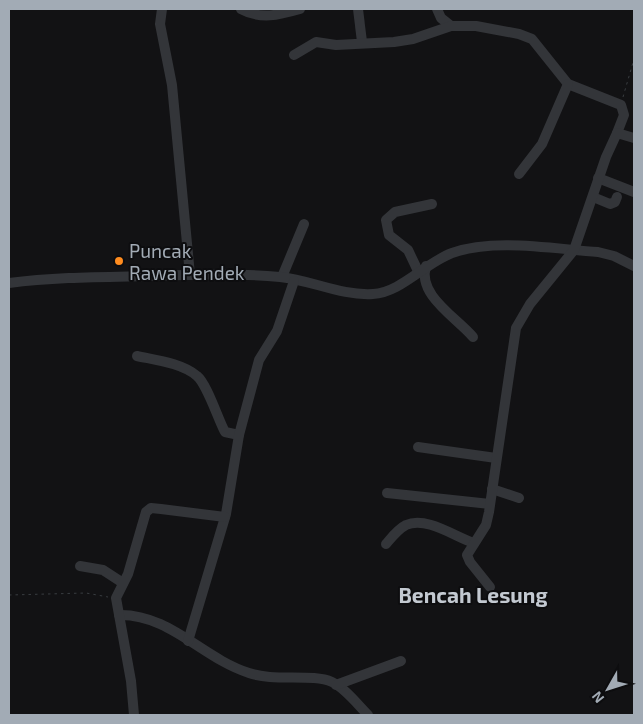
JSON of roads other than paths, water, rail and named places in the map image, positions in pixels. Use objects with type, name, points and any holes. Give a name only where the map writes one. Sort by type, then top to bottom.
[{"type":"street","points":[[162,9],[160,24],[172,86],[190,275]]},
{"type":"street","points":[[241,9],[257,16],[269,16],[300,9]]},
{"type":"street","points":[[358,9],[362,42]]},
{"type":"street","points":[[437,9],[441,18],[451,26]]},
{"type":"street","points":[[294,55],[316,42],[336,45],[405,41],[451,26],[476,26],[527,36],[541,48],[568,84],[617,102],[624,112],[598,178],[574,250],[530,304],[516,328],[486,525],[468,553],[468,559],[490,587]]},
{"type":"street","points":[[519,174],[542,144],[568,84]]},
{"type":"street","points":[[617,133],[634,138]]},
{"type":"street","points":[[598,178],[634,192]]},
{"type":"street","points":[[592,200],[610,204],[615,202],[618,197]]},
{"type":"street","points":[[592,200],[614,213]]},
{"type":"street","points":[[432,204],[395,212],[386,220],[389,235],[408,250],[422,269],[426,286],[439,303],[473,337]]},
{"type":"street","points":[[282,277],[304,224]]},
{"type":"street","points":[[9,283],[49,279],[190,275],[282,277],[338,291],[372,294],[394,288],[422,269],[451,254],[472,248],[498,246],[606,253],[634,266]]},
{"type":"street","points":[[188,641],[225,515],[239,435],[259,360],[277,331],[294,281]]},
{"type":"street","points":[[137,356],[162,361],[196,375],[203,385],[225,432],[239,435]]},
{"type":"street","points":[[418,447],[496,458]]},
{"type":"street","points":[[492,489],[519,498]]},
{"type":"street","points":[[387,493],[490,504]]},
{"type":"street","points":[[134,715],[131,681],[116,598],[149,509],[225,515]]},
{"type":"street","points":[[386,544],[400,529],[412,524],[434,527],[474,543]]},
{"type":"street","points":[[80,566],[103,570],[123,583]]},
{"type":"street","points":[[119,615],[153,619],[226,664],[251,674],[268,678],[323,680],[336,684],[368,715]]},
{"type":"street","points":[[336,684],[401,661]]},
{"type":"place","name":"Puncak Rawa Pendek","points":[[119,261]]},
{"type":"district","name":"Bencah Lesung","points":[[473,594]]}]
